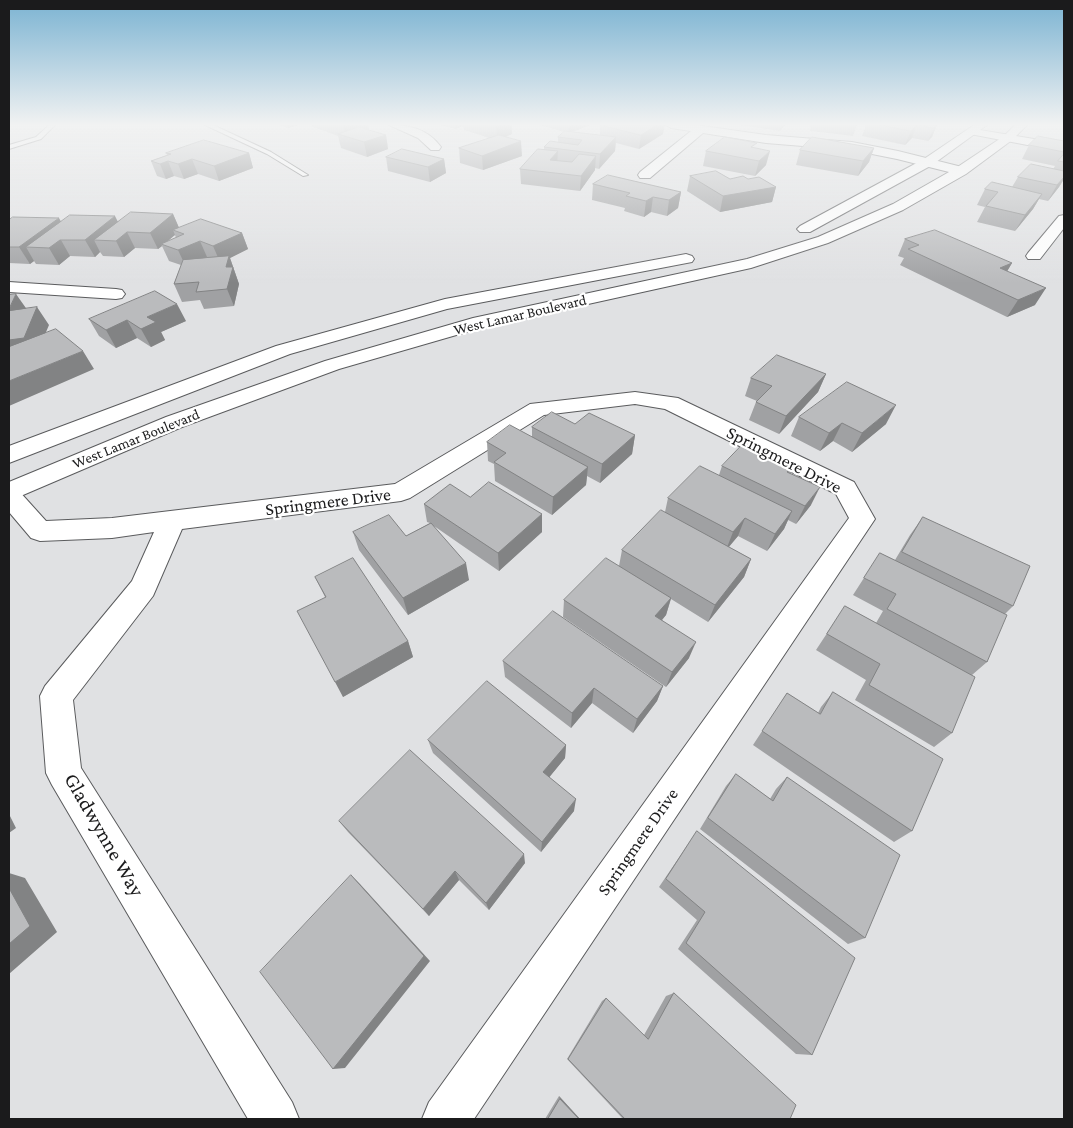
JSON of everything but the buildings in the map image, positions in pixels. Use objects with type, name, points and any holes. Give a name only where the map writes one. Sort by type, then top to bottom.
[{"type":"street","points":[[786,235],[811,227],[900,178]]},
{"type":"street","name":"West Lamar Boulevard","points":[[9,492],[174,422],[332,365],[480,322],[751,263],[823,240],[898,207],[949,178]]},
{"type":"street","points":[[1034,256],[1064,220]]},
{"type":"street","name":"West Lamar Boulevard","points":[[9,455],[283,350],[436,306],[706,255]]},
{"type":"street","points":[[9,287],[116,294]]},
{"type":"street","name":"Springmere Drive","points":[[9,496],[40,531],[112,528],[401,492],[538,409],[635,398],[670,403],[846,488],[862,520],[446,1119]]},
{"type":"street","name":"Gladwynne Way","points":[[172,521],[143,588],[56,696],[64,773],[275,1119]]}]
